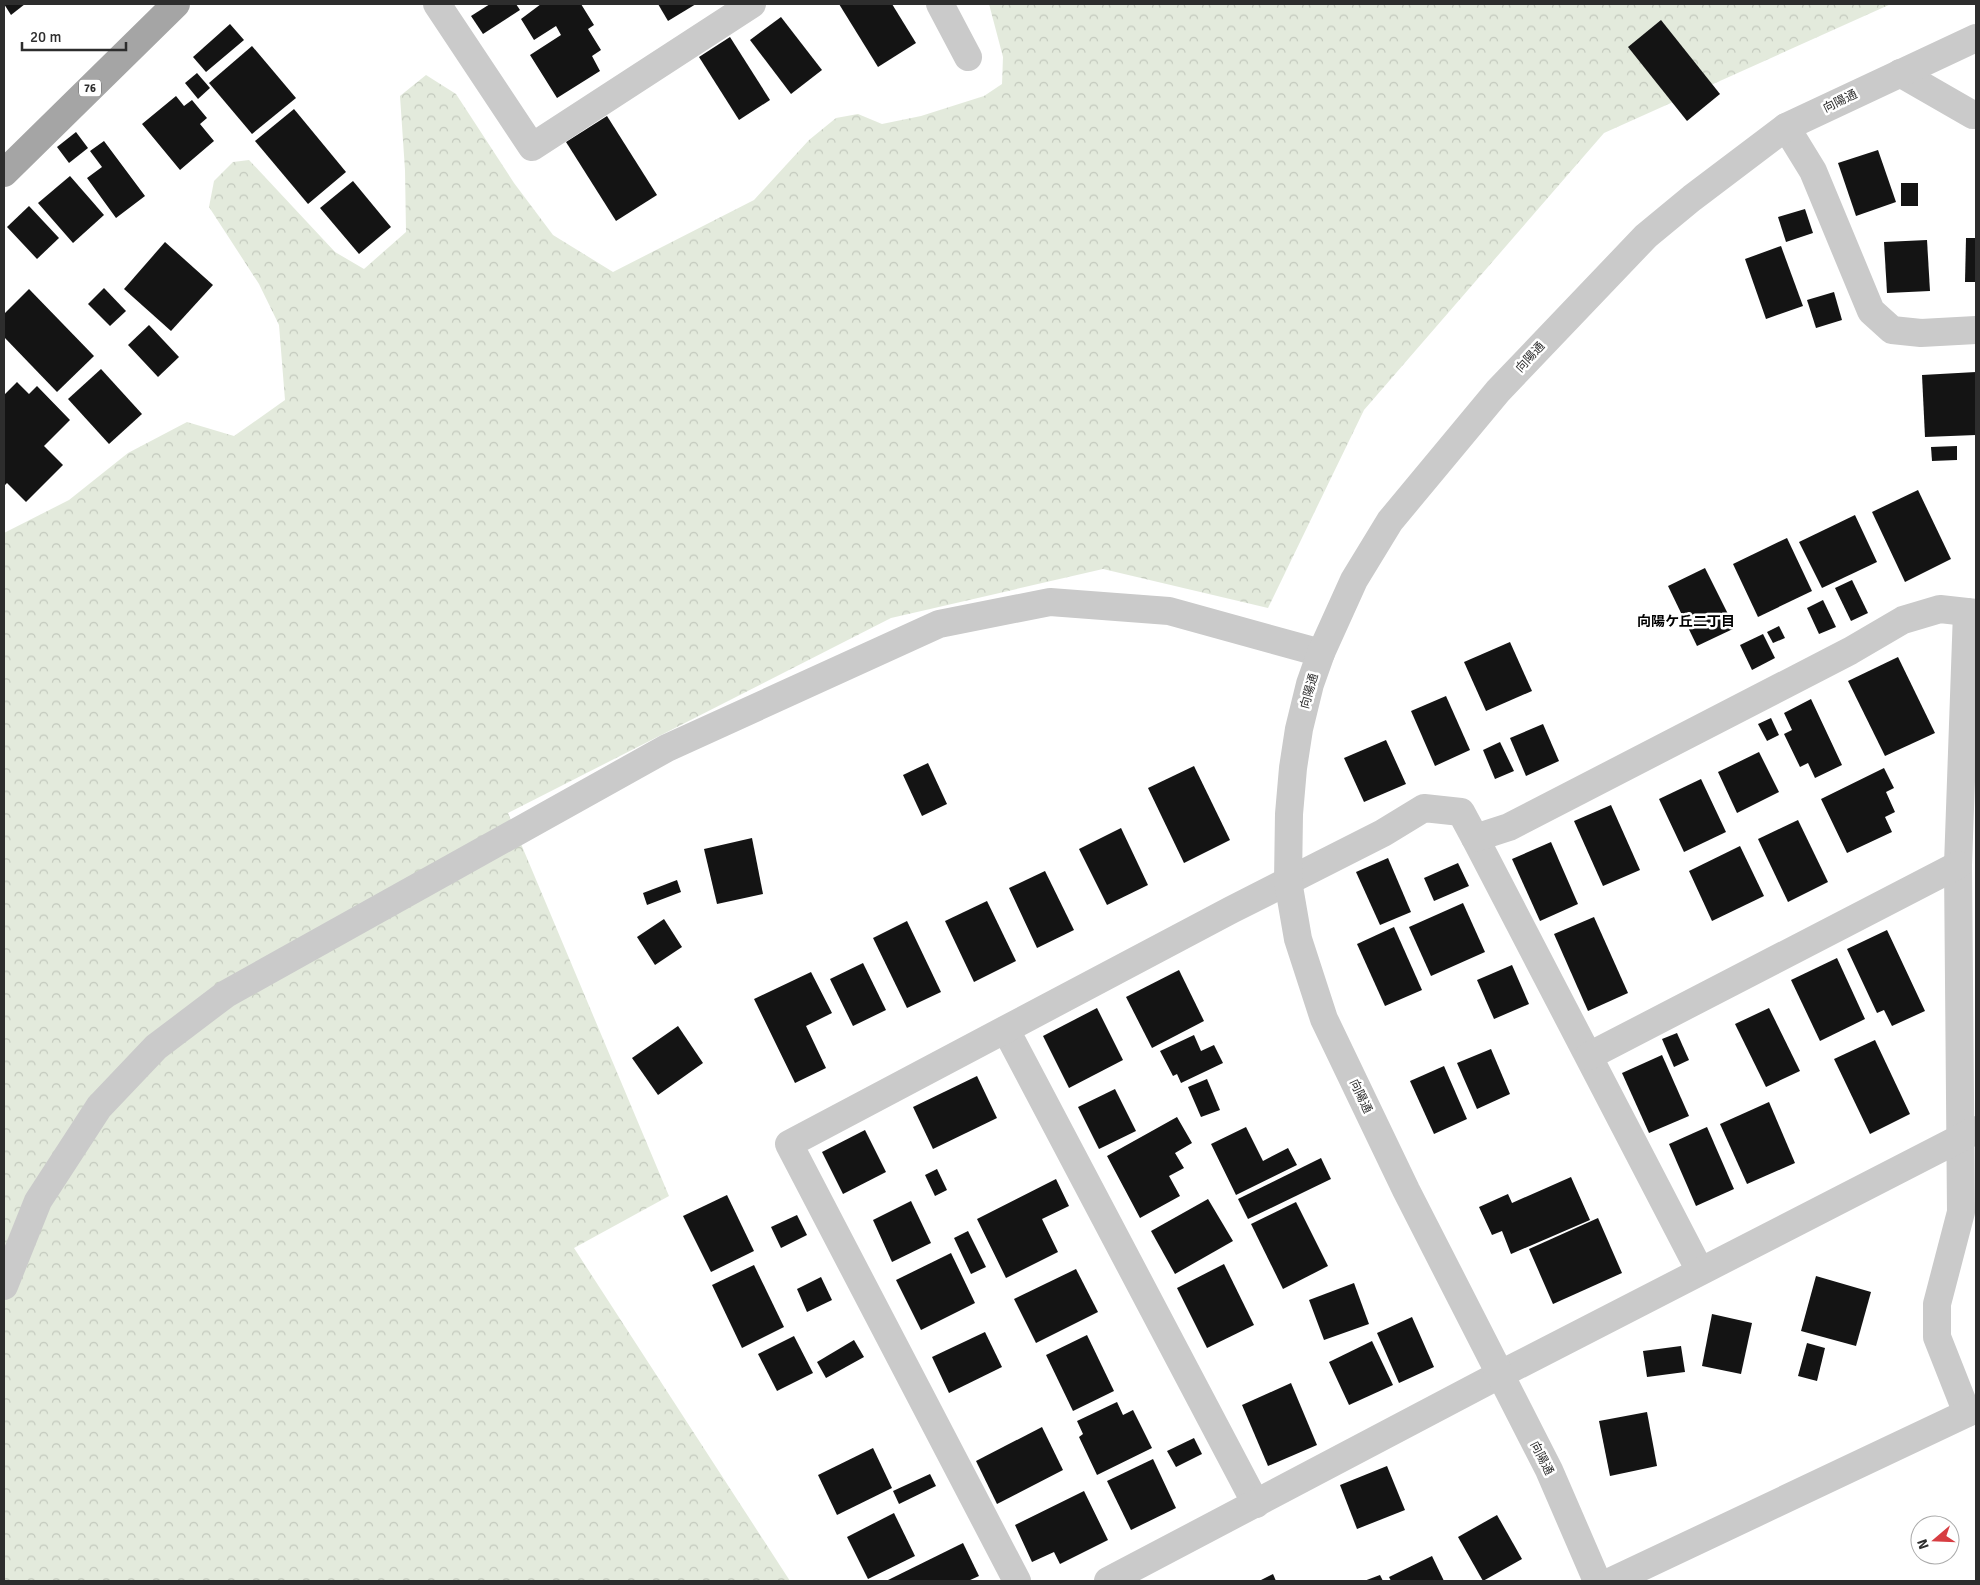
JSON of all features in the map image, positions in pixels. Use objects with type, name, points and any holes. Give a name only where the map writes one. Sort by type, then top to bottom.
[{"type":"main road","name":"76","points":[[4,173],[176,4]]},
{"type":"street","points":[[437,4],[532,148],[752,4]]},
{"type":"street","points":[[940,4],[968,57]]},
{"type":"street","name":"向陽通","points":[[1598,1581],[1549,1470],[1406,1190],[1324,1019],[1298,939],[1288,881],[1292,768],[1299,729],[1321,653],[1354,580],[1390,521],[1498,391],[1646,236],[1692,198],[1786,127],[1976,38]]},
{"type":"street","points":[[1900,72],[1976,115]]},
{"type":"street","points":[[1786,127],[1813,171],[1871,311],[1892,330],[1921,333],[1976,330]]},
{"type":"street","points":[[4,1286],[38,1201],[99,1107],[156,1047],[226,994],[667,748],[939,624],[1050,602],[1169,611],[1321,653]]},
{"type":"street","points":[[1475,838],[1509,827],[1850,650],[1903,620],[1940,609],[1972,613],[1958,865],[1968,1134],[1961,1212],[1938,1304],[1937,1337],[1972,1411],[1612,1581]]},
{"type":"street","points":[[1016,1581],[789,1144],[1288,881],[1383,833],[1424,808],[1461,812],[1700,1271]]},
{"type":"street","points":[[1589,1056],[1958,865]]},
{"type":"street","points":[[1006,1030],[1256,1504]]},
{"type":"street","points":[[1108,1581],[1700,1271],[1968,1134]]},
{"type":"green space","points":[[989,4],[1891,4],[1604,133],[1364,410],[1268,608],[1103,569],[891,618],[508,813],[669,1196],[574,1248],[790,1581],[4,1581],[4,533],[69,500],[128,453],[187,422],[234,436],[285,400],[279,325],[259,284],[209,207],[214,181],[233,162],[249,160],[335,252],[364,269],[406,232],[405,170],[400,96],[426,75],[456,94],[514,183],[553,235],[613,272],[754,200],[809,140],[836,118],[858,114],[882,124],[921,116],[984,96],[1002,84],[1003,57]]},
{"type":"building","points":[[4,4],[25,4],[11,15]]},
{"type":"building","points":[[490,4],[516,4],[520,10],[483,34],[471,16]]},
{"type":"building","points":[[541,4],[581,4],[594,25],[588,29],[601,50],[592,56],[600,71],[557,98],[530,55],[561,35],[556,26],[534,40],[521,19]]},
{"type":"building","points":[[658,4],[696,4],[668,21]]},
{"type":"building","points":[[839,4],[892,4],[916,43],[878,67]]},
{"type":"building","points":[[781,17],[822,70],[791,94],[750,40]]},
{"type":"building","points":[[1661,20],[1720,94],[1687,121],[1628,47]]},
{"type":"building","points":[[230,24],[244,40],[206,72],[193,57]]},
{"type":"building","points":[[730,37],[770,100],[739,120],[699,57]]},
{"type":"building","points":[[252,46],[296,98],[252,134],[209,83]]},
{"type":"building","points":[[197,73],[210,88],[198,99],[185,83]]},
{"type":"building","points":[[176,96],[184,106],[192,100],[207,118],[200,124],[214,141],[180,170],[142,124]]},
{"type":"building","points":[[294,109],[346,172],[308,204],[255,141]]},
{"type":"building","points":[[607,116],[657,195],[616,221],[566,142]]},
{"type":"building","points":[[76,132],[88,148],[69,163],[57,147]]},
{"type":"building","points":[[104,141],[145,196],[116,218],[87,178],[102,167],[90,151]]},
{"type":"building","points":[[1878,150],[1896,202],[1856,216],[1838,163]]},
{"type":"building","points":[[70,176],[104,215],[73,243],[38,203]]},
{"type":"building","points":[[353,181],[391,227],[359,254],[320,208]]},
{"type":"building","points":[[1901,183],[1918,183],[1918,206],[1901,206]]},
{"type":"building","points":[[29,206],[59,238],[37,259],[7,227]]},
{"type":"building","points":[[1805,209],[1813,233],[1786,242],[1778,217]]},
{"type":"building","points":[[1966,238],[1976,238],[1976,282],[1965,282]]},
{"type":"building","points":[[1927,240],[1930,291],[1887,293],[1884,242]]},
{"type":"building","points":[[165,242],[213,285],[171,331],[124,289]]},
{"type":"building","points":[[1781,246],[1803,306],[1766,319],[1745,259]]},
{"type":"building","points":[[104,288],[126,311],[110,326],[88,304]]},
{"type":"building","points":[[29,289],[94,356],[57,392],[4,337],[4,314]]},
{"type":"building","points":[[1834,292],[1842,320],[1816,328],[1807,300]]},
{"type":"building","points":[[149,325],[179,357],[158,377],[128,345]]},
{"type":"building","points":[[101,369],[142,414],[109,444],[68,399]]},
{"type":"building","points":[[1976,372],[1976,435],[1925,437],[1922,375]]},
{"type":"building","points":[[17,382],[29,394],[37,386],[70,420],[44,446],[63,465],[26,502],[7,483],[4,486],[4,395]]},
{"type":"building","points":[[1957,446],[1957,460],[1932,461],[1931,447]]},
{"type":"building","points":[[1918,490],[1951,559],[1905,582],[1872,512]]},
{"type":"building","points":[[1855,515],[1877,562],[1822,588],[1799,542]]},
{"type":"building","points":[[1787,538],[1812,591],[1758,617],[1733,564]]},
{"type":"building","points":[[1705,568],[1735,628],[1697,646],[1668,586]]},
{"type":"building","points":[[1852,580],[1868,613],[1851,621],[1835,588]]},
{"type":"building","points":[[1823,600],[1836,627],[1819,634],[1807,608]]},
{"type":"building","points":[[1779,626],[1785,638],[1773,643],[1767,632]]},
{"type":"building","points":[[1763,634],[1775,658],[1752,670],[1740,645]]},
{"type":"building","points":[[1510,642],[1532,691],[1486,711],[1464,662]]},
{"type":"building","points":[[1898,657],[1935,733],[1885,756],[1848,681]]},
{"type":"building","points":[[1446,696],[1470,750],[1435,766],[1411,711]]},
{"type":"building","points":[[1811,699],[1842,765],[1815,778],[1808,763],[1800,767],[1784,734],[1792,730],[1784,713]]},
{"type":"building","points":[[1771,718],[1779,735],[1767,741],[1758,724]]},
{"type":"building","points":[[1543,724],[1559,761],[1526,776],[1510,738]]},
{"type":"building","points":[[1386,740],[1406,784],[1364,802],[1344,758]]},
{"type":"building","points":[[1500,742],[1514,771],[1495,779],[1483,750]]},
{"type":"building","points":[[1759,752],[1779,792],[1737,813],[1718,772]]},
{"type":"building","points":[[928,763],[947,804],[922,816],[903,775]]},
{"type":"building","points":[[1194,766],[1230,840],[1184,863],[1148,788]]},
{"type":"building","points":[[1884,768],[1894,788],[1886,792],[1895,812],[1885,817],[1892,832],[1847,853],[1821,799]]},
{"type":"building","points":[[1701,779],[1726,832],[1684,852],[1659,799]]},
{"type":"building","points":[[1611,805],[1640,870],[1603,886],[1574,821]]},
{"type":"building","points":[[1798,820],[1828,882],[1788,902],[1758,839]]},
{"type":"building","points":[[1121,828],[1148,885],[1107,905],[1079,849]]},
{"type":"building","points":[[752,838],[763,894],[717,904],[704,849]]},
{"type":"building","points":[[1551,842],[1578,904],[1540,921],[1512,859]]},
{"type":"building","points":[[1740,846],[1764,896],[1712,921],[1689,871]]},
{"type":"building","points":[[1388,858],[1411,912],[1380,925],[1356,872]]},
{"type":"building","points":[[1458,863],[1469,886],[1434,901],[1424,878]]},
{"type":"building","points":[[1045,871],[1074,930],[1037,948],[1009,888]]},
{"type":"building","points":[[677,880],[681,892],[647,905],[643,893]]},
{"type":"building","points":[[987,901],[1016,961],[974,982],[945,921]]},
{"type":"building","points":[[1463,903],[1485,952],[1431,976],[1409,927]]},
{"type":"building","points":[[1594,917],[1628,993],[1588,1011],[1554,934]]},
{"type":"building","points":[[664,919],[682,947],[655,965],[637,937]]},
{"type":"building","points":[[907,921],[941,992],[907,1008],[873,938]]},
{"type":"building","points":[[1394,927],[1422,990],[1385,1006],[1357,944]]},
{"type":"building","points":[[1887,930],[1925,1011],[1892,1026],[1884,1010],[1877,1013],[1847,949]]},
{"type":"building","points":[[1837,958],[1865,1019],[1820,1041],[1791,980]]},
{"type":"building","points":[[863,963],[886,1010],[853,1026],[830,979]]},
{"type":"building","points":[[1512,965],[1529,1004],[1494,1019],[1477,980]]},
{"type":"building","points":[[1179,970],[1204,1021],[1152,1048],[1126,997]]},
{"type":"building","points":[[811,972],[832,1013],[806,1026],[826,1068],[795,1083],[754,999]]},
{"type":"building","points":[[1097,1008],[1123,1060],[1069,1088],[1043,1036]]},
{"type":"building","points":[[1769,1008],[1800,1071],[1766,1087],[1735,1024]]},
{"type":"building","points":[[678,1026],[703,1063],[658,1095],[632,1058]]},
{"type":"building","points":[[1677,1033],[1689,1060],[1674,1067],[1662,1039]]},
{"type":"building","points":[[1194,1035],[1201,1051],[1214,1045],[1223,1063],[1181,1083],[1177,1074],[1173,1076],[1160,1051]]},
{"type":"building","points":[[1875,1040],[1910,1114],[1870,1134],[1834,1059]]},
{"type":"building","points":[[1491,1049],[1510,1094],[1477,1109],[1457,1063]]},
{"type":"building","points":[[1662,1055],[1689,1116],[1649,1133],[1622,1073]]},
{"type":"building","points":[[1444,1066],[1467,1119],[1434,1134],[1410,1081]]},
{"type":"building","points":[[977,1076],[997,1118],[933,1149],[913,1107]]},
{"type":"building","points":[[1207,1079],[1220,1110],[1201,1117],[1188,1087]]},
{"type":"building","points":[[1115,1089],[1136,1131],[1099,1149],[1078,1107]]},
{"type":"building","points":[[1769,1102],[1795,1163],[1747,1184],[1720,1124]]},
{"type":"building","points":[[1177,1117],[1192,1143],[1175,1153],[1184,1168],[1169,1176],[1180,1196],[1140,1218],[1107,1156]]},
{"type":"building","points":[[1246,1127],[1263,1161],[1288,1148],[1297,1165],[1236,1195],[1211,1144]]},
{"type":"building","points":[[1707,1127],[1734,1189],[1696,1206],[1669,1144]]},
{"type":"building","points":[[865,1130],[886,1172],[843,1194],[822,1152]]},
{"type":"building","points":[[1321,1158],[1331,1179],[1248,1219],[1238,1199]]},
{"type":"building","points":[[937,1169],[947,1190],[935,1196],[925,1175]]},
{"type":"building","points":[[1571,1177],[1590,1220],[1511,1254],[1502,1231],[1492,1235],[1479,1207],[1508,1194],[1512,1203]]},
{"type":"building","points":[[1056,1179],[1069,1206],[1042,1219],[1058,1252],[1006,1278],[977,1219]]},
{"type":"building","points":[[727,1195],[754,1251],[711,1272],[683,1216]]},
{"type":"building","points":[[1208,1199],[1233,1241],[1175,1274],[1151,1231]]},
{"type":"building","points":[[911,1201],[931,1243],[892,1262],[873,1220]]},
{"type":"building","points":[[1296,1202],[1328,1266],[1283,1289],[1251,1224]]},
{"type":"building","points":[[797,1215],[807,1235],[781,1248],[771,1227]]},
{"type":"building","points":[[1598,1218],[1622,1273],[1553,1304],[1529,1249]]},
{"type":"building","points":[[968,1231],[986,1267],[971,1274],[954,1238]]},
{"type":"building","points":[[951,1253],[975,1303],[921,1330],[896,1280]]},
{"type":"building","points":[[1224,1264],[1254,1325],[1207,1348],[1177,1288]]},
{"type":"building","points":[[754,1265],[784,1327],[742,1348],[712,1285]]},
{"type":"building","points":[[1076,1269],[1098,1312],[1036,1343],[1014,1299]]},
{"type":"building","points":[[1816,1276],[1871,1292],[1856,1346],[1801,1331]]},
{"type":"building","points":[[821,1277],[832,1300],[807,1312],[797,1289]]},
{"type":"building","points":[[1354,1283],[1369,1324],[1324,1340],[1309,1300]]},
{"type":"building","points":[[1712,1314],[1752,1323],[1741,1374],[1702,1366]]},
{"type":"building","points":[[1412,1317],[1434,1367],[1399,1383],[1377,1333]]},
{"type":"building","points":[[985,1332],[1002,1367],[949,1393],[932,1357]]},
{"type":"building","points":[[1087,1335],[1114,1391],[1073,1411],[1046,1355]]},
{"type":"building","points":[[794,1336],[813,1373],[777,1391],[758,1354]]},
{"type":"building","points":[[854,1340],[864,1357],[826,1378],[817,1362]]},
{"type":"building","points":[[1372,1341],[1393,1385],[1349,1405],[1329,1362]]},
{"type":"building","points":[[1807,1343],[1825,1348],[1817,1381],[1798,1376]]},
{"type":"building","points":[[1681,1346],[1685,1372],[1647,1377],[1643,1351]]},
{"type":"building","points":[[1291,1383],[1317,1445],[1268,1466],[1242,1405]]},
{"type":"building","points":[[1117,1402],[1123,1415],[1133,1410],[1152,1448],[1097,1475],[1079,1437],[1083,1434],[1077,1421]]},
{"type":"building","points":[[1647,1412],[1657,1466],[1610,1476],[1599,1421]]},
{"type":"building","points":[[1042,1427],[1063,1470],[997,1504],[976,1461]]},
{"type":"building","points":[[1194,1438],[1202,1454],[1176,1467],[1167,1451]]},
{"type":"building","points":[[873,1448],[892,1488],[837,1515],[818,1475]]},
{"type":"building","points":[[1153,1459],[1176,1508],[1131,1530],[1107,1481]]},
{"type":"building","points":[[1387,1466],[1405,1510],[1357,1529],[1340,1485]]},
{"type":"building","points":[[930,1474],[936,1486],[899,1504],[893,1491]]},
{"type":"building","points":[[1084,1491],[1108,1540],[1060,1564],[1054,1552],[1032,1562],[1015,1525]]},
{"type":"building","points":[[894,1513],[915,1556],[868,1579],[847,1537]]},
{"type":"building","points":[[1497,1515],[1522,1559],[1483,1581],[1458,1537]]},
{"type":"building","points":[[963,1543],[979,1576],[968,1581],[886,1581]]},
{"type":"building","points":[[1432,1556],[1444,1581],[1391,1581],[1389,1577]]},
{"type":"building","points":[[1273,1574],[1276,1581],[1259,1581]]},
{"type":"building","points":[[1380,1575],[1383,1581],[1364,1581]]},
{"type":"district","name":"向陽ケ丘二丁目","points":[[1686,621]]}]
